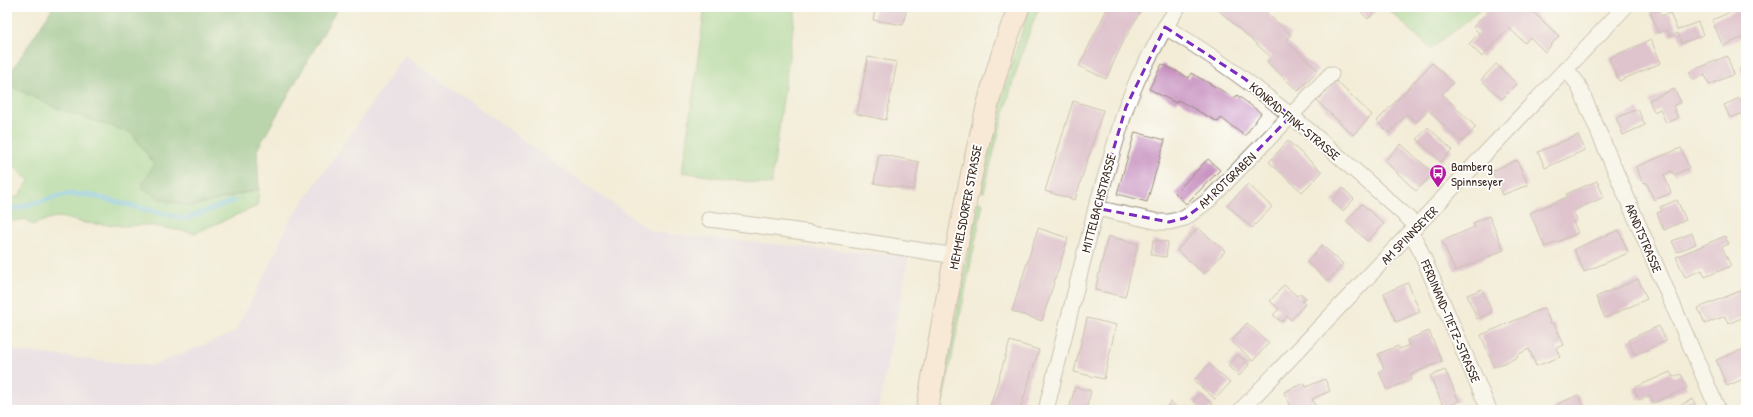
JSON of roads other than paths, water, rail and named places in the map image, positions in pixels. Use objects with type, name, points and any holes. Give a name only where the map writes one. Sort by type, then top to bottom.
[{"type":"main road","name":"MEMMELSDORFER STRASSE","points":[[927,410],[955,256],[980,131],[997,70],[1019,7]]},
{"type":"street","name":"MITTELBACHSTRASSE","points":[[1046,410],[1096,208],[1126,107],[1139,76],[1165,27],[1178,7]]},
{"type":"street","name":"AM SPINNSEYER","points":[[1241,410],[1625,7]]},
{"type":"street","name":"KONRAD-FINK-STRASSE","points":[[1165,27],[1195,45],[1245,79],[1291,116],[1414,230]]},
{"type":"street","name":"ARNDTSTRASSE","points":[[1566,69],[1578,84],[1718,410]]},
{"type":"street","name":"AM ROTGRABEN","points":[[1096,208],[1159,222],[1169,222],[1185,218],[1209,200],[1331,74]]},
{"type":"street","points":[[708,219],[811,233],[955,256]]},
{"type":"street","name":"FERDINAND-TIETZ-STRASSE","points":[[1414,230],[1418,243],[1489,410]]},
{"type":"waterway","points":[[7,211],[67,194],[89,195],[185,219],[233,201]]},
{"type":"place","name":"Bamberg Spinnseyer","points":[[1438,188]]}]
